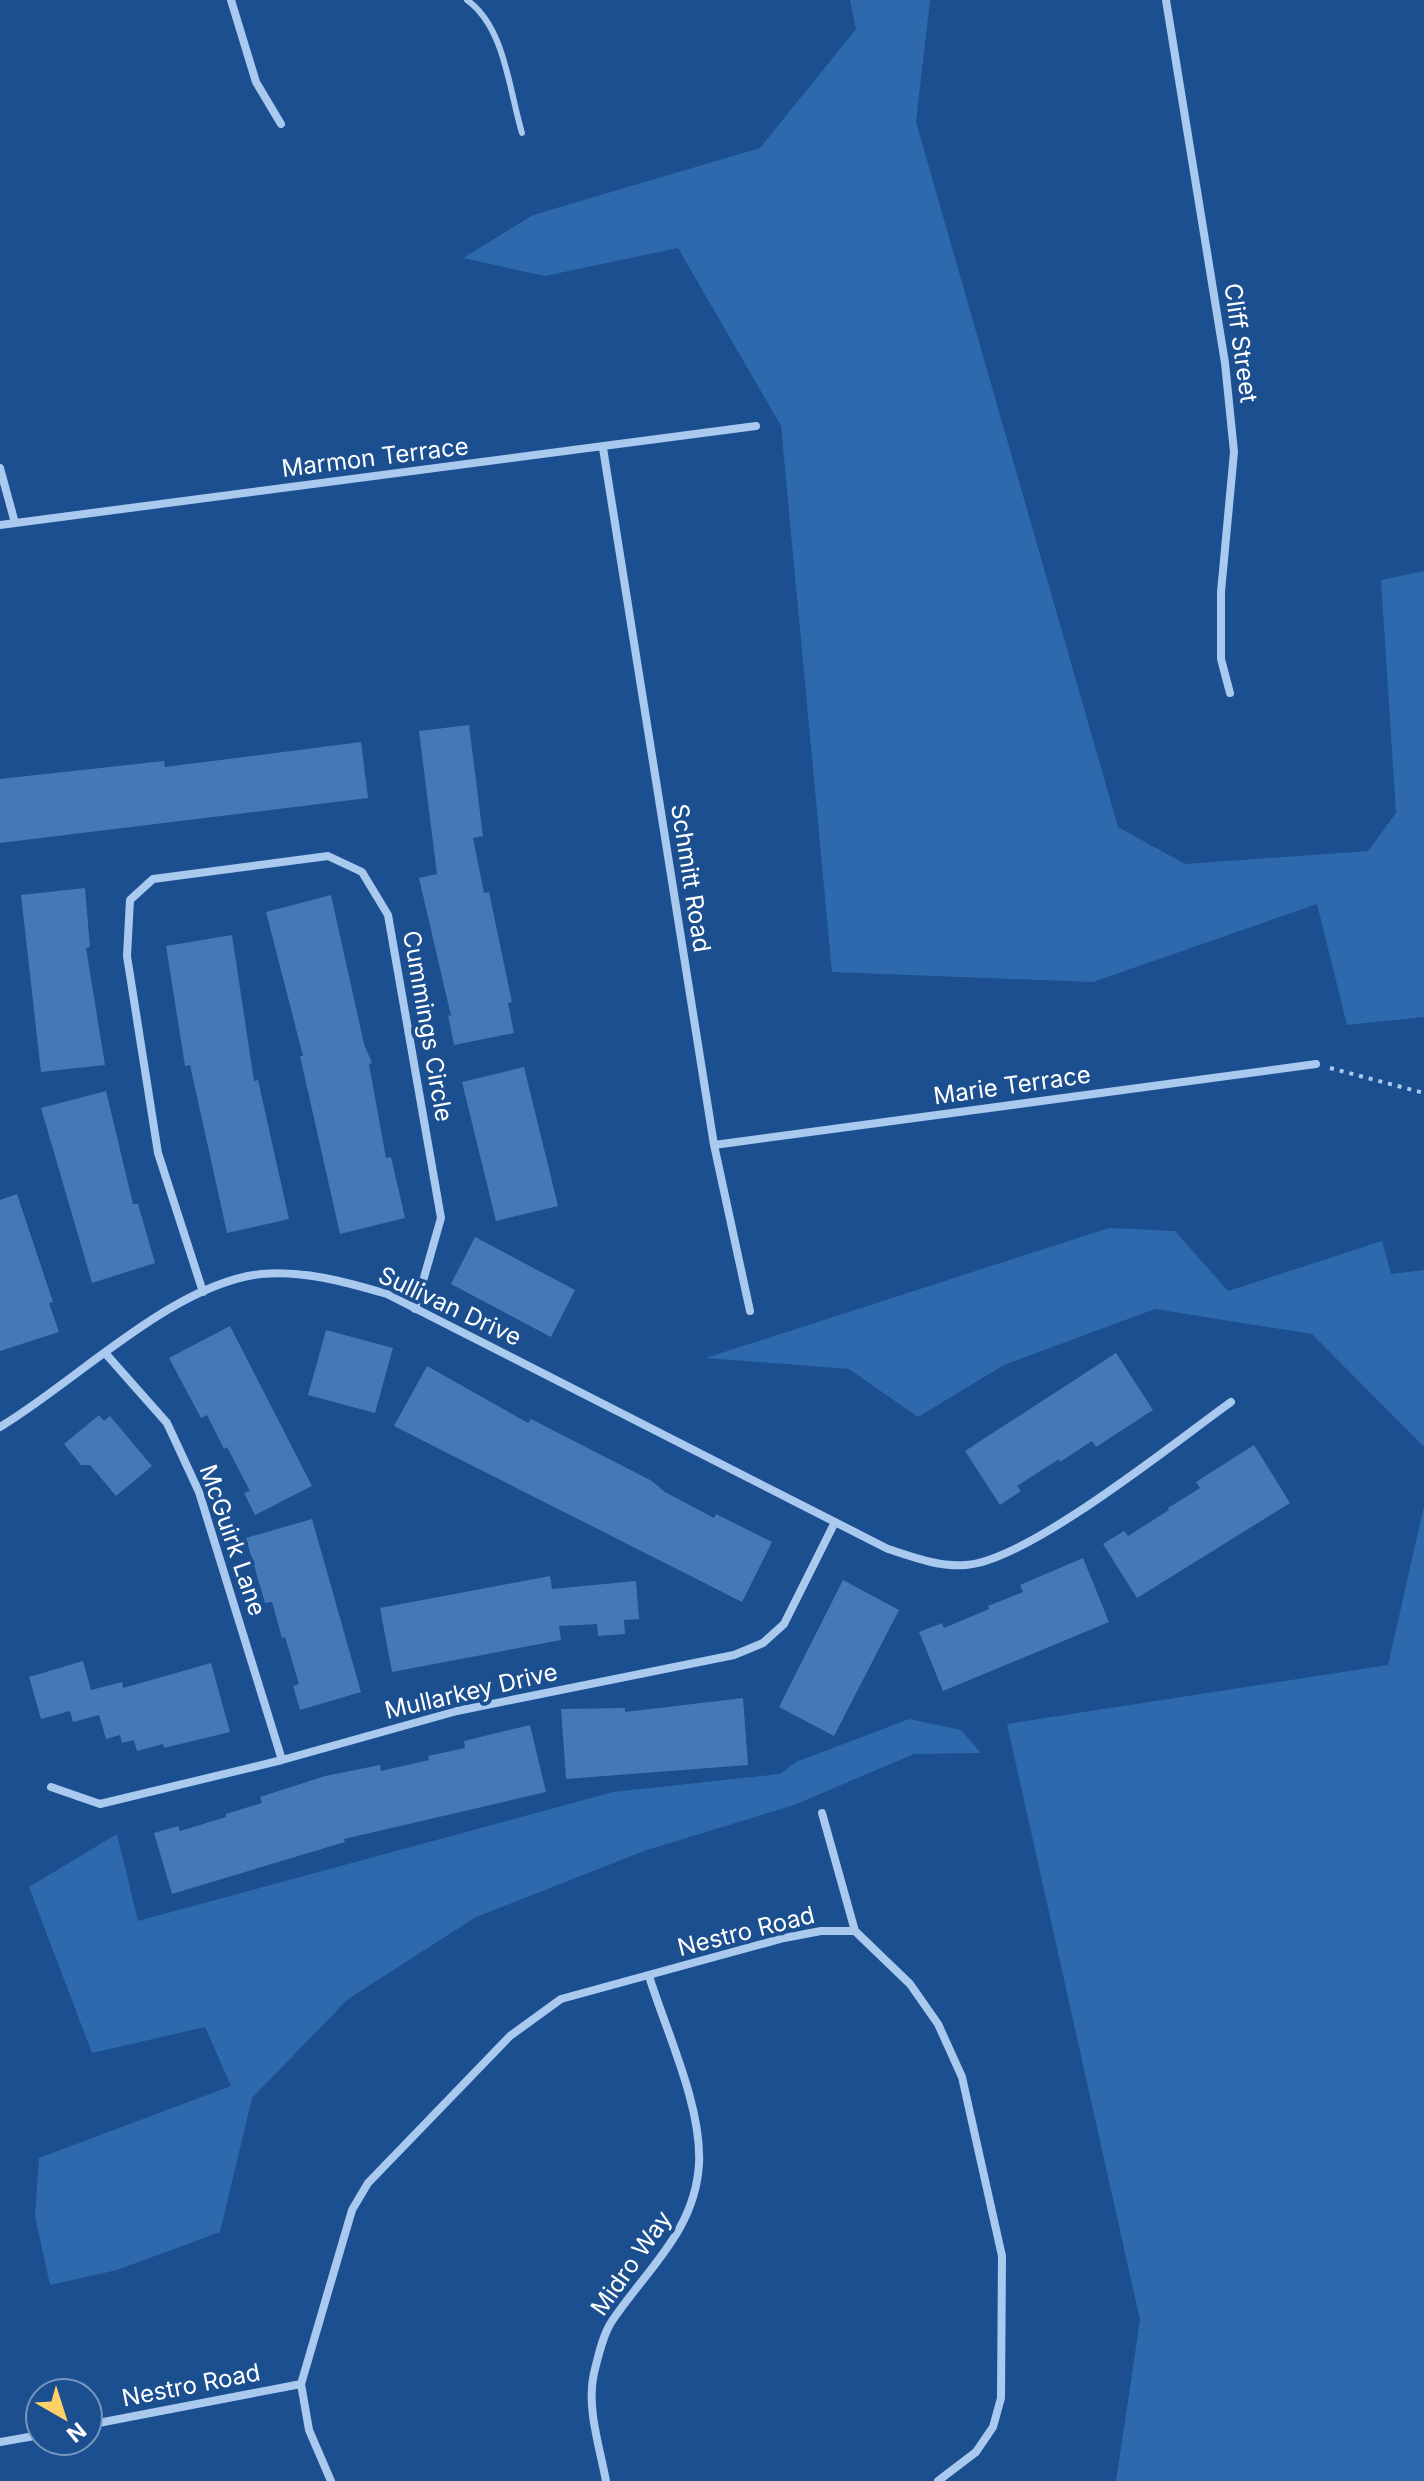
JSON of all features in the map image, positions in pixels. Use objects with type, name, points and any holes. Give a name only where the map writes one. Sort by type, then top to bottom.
[{"type":"street","points":[[231,0],[256,82],[281,124]]},
{"type":"street","name":"Cliff Street","points":[[1166,0],[1225,363],[1234,452],[1221,592],[1221,659],[1230,693]]},
{"type":"street","name":"Marmon Terrace","points":[[0,525],[756,426]]},
{"type":"street","name":"Schmitt Road","points":[[603,448],[714,1145],[750,1311]]},
{"type":"street","points":[[0,468],[15,523]]},
{"type":"street","name":"Cummings Circle","points":[[203,1292],[158,1153],[127,956],[130,900],[153,879],[328,856],[362,872],[388,915],[441,1218],[415,1309]]},
{"type":"street","name":"Marie Terrace","points":[[714,1145],[1316,1064]]},
{"type":"street","name":"Sullivan Drive","points":[[0,1427],[166,1311],[203,1292],[259,1274],[299,1275],[340,1280],[387,1294],[835,1522]]},
{"type":"street","name":"McGuirk Lane","points":[[106,1354],[167,1423],[199,1492],[282,1760]]},
{"type":"street","points":[[835,1522],[931,1563],[968,1565],[1011,1551],[1050,1531],[1231,1402]]},
{"type":"street","name":"Mullarkey Drive","points":[[51,1787],[100,1804],[282,1760],[457,1711],[734,1655],[763,1643],[784,1624],[835,1522]]},
{"type":"street","points":[[822,1813],[855,1931],[910,1984],[938,2024],[962,2077],[1002,2256],[1001,2398],[993,2427],[976,2452],[938,2481]]},
{"type":"street","name":"Nestro Road","points":[[331,2481],[309,2430],[301,2384],[352,2210],[368,2183],[523,2026],[561,1999],[784,1938],[821,1931],[855,1931]]},
{"type":"street","name":"Midro Way","points":[[606,2481],[594,2416],[593,2375],[610,2323],[665,2255],[689,2213],[699,2163],[692,2108],[649,1976]]},
{"type":"street","name":"Nestro Road","points":[[104,2422],[301,2384]]},
{"type":"street","points":[[0,2442],[24,2438]]},
{"type":"lane","points":[[467,0],[485,15],[495,36],[522,133]]},
{"type":"path","points":[[1316,1064],[1424,1093]]},
{"type":"shaded area","points":[[850,0],[930,0],[916,122],[1118,827],[1185,864],[1368,851],[1396,813],[1381,580],[1424,571],[1424,1017],[1347,1025],[1317,904],[1093,982],[832,972],[781,426],[678,248],[545,276],[463,258],[533,215],[760,148],[856,29]]},
{"type":"shaded area","points":[[1109,1228],[1175,1231],[1228,1291],[1382,1241],[1391,1274],[1424,1270],[1424,1447],[1312,1334],[1155,1309],[1004,1365],[918,1417],[849,1369],[706,1358]]},
{"type":"shaded area","points":[[1424,1506],[1424,2481],[1116,2481],[1140,2320],[1007,1724],[1388,1665]]},
{"type":"shaded area","points":[[909,1719],[961,1730],[981,1753],[914,1754],[794,1805],[644,1851],[476,1917],[348,1999],[252,2098],[220,2232],[117,2270],[50,2285],[35,2216],[39,2158],[231,2086],[205,2027],[92,2053],[29,1887],[117,1834],[138,1921],[613,1792],[780,1774],[796,1762]]},
{"type":"building","points":[[469,725],[483,836],[473,838],[484,893],[489,892],[512,1002],[508,1003],[514,1033],[454,1045],[448,1015],[451,1016],[419,878],[437,874],[419,731]]},
{"type":"building","points":[[361,742],[368,798],[0,843],[0,779],[164,761],[165,767]]},
{"type":"building","points":[[85,888],[90,947],[86,948],[105,1065],[41,1072],[21,895]]},
{"type":"building","points":[[331,895],[364,1044],[372,1063],[369,1064],[386,1158],[391,1157],[405,1218],[340,1234],[300,1056],[303,1056],[266,912]]},
{"type":"building","points":[[232,935],[254,1081],[258,1080],[289,1219],[227,1233],[190,1065],[185,1066],[166,946]]},
{"type":"building","points":[[524,1067],[558,1206],[496,1221],[462,1082]]},
{"type":"building","points":[[106,1091],[133,1204],[138,1204],[155,1263],[92,1283],[41,1108]]},
{"type":"building","points":[[17,1194],[53,1302],[49,1303],[59,1332],[0,1351],[0,1200]]},
{"type":"building","points":[[475,1237],[575,1290],[551,1337],[451,1284]]},
{"type":"building","points":[[230,1326],[312,1486],[255,1515],[244,1493],[250,1491],[227,1447],[224,1449],[207,1415],[201,1418],[169,1358]]},
{"type":"building","points":[[326,1330],[393,1348],[375,1413],[308,1395]]},
{"type":"building","points":[[1116,1353],[1153,1410],[1096,1447],[1092,1441],[1060,1462],[1059,1459],[1017,1486],[1021,1491],[1000,1505],[965,1451]]},
{"type":"building","points":[[427,1366],[528,1423],[531,1419],[652,1481],[665,1492],[714,1518],[716,1514],[772,1542],[742,1602],[394,1426]]},
{"type":"building","points":[[99,1415],[104,1421],[110,1416],[152,1466],[116,1496],[90,1465],[81,1465],[64,1444]]},
{"type":"building","points":[[1254,1445],[1290,1503],[1137,1598],[1103,1544],[1124,1531],[1128,1536],[1169,1510],[1200,1488],[1196,1482]]},
{"type":"building","points":[[312,1519],[361,1692],[300,1710],[293,1686],[299,1684],[285,1637],[282,1638],[272,1602],[265,1603],[246,1538]]},
{"type":"building","points":[[1083,1558],[1109,1622],[943,1691],[919,1632],[942,1623],[944,1628],[989,1609],[988,1606],[1023,1592],[1020,1585]]},
{"type":"building","points":[[550,1576],[552,1589],[636,1581],[639,1619],[624,1620],[625,1634],[598,1636],[597,1624],[559,1626],[561,1640],[392,1672],[380,1608]]},
{"type":"building","points":[[843,1580],[899,1610],[834,1736],[779,1707]]},
{"type":"building","points":[[83,1661],[91,1690],[122,1682],[123,1688],[211,1663],[230,1732],[164,1748],[163,1744],[137,1751],[134,1740],[122,1743],[120,1735],[106,1739],[99,1715],[73,1722],[70,1711],[41,1719],[29,1677]]},
{"type":"building","points":[[743,1698],[748,1765],[566,1779],[561,1709],[625,1708],[625,1712]]},
{"type":"building","points":[[530,1725],[546,1792],[344,1839],[345,1842],[172,1894],[154,1833],[178,1826],[180,1831],[226,1817],[226,1814],[262,1803],[260,1797],[325,1776],[380,1765],[381,1771],[429,1760],[428,1756],[465,1748],[464,1741]]}]
